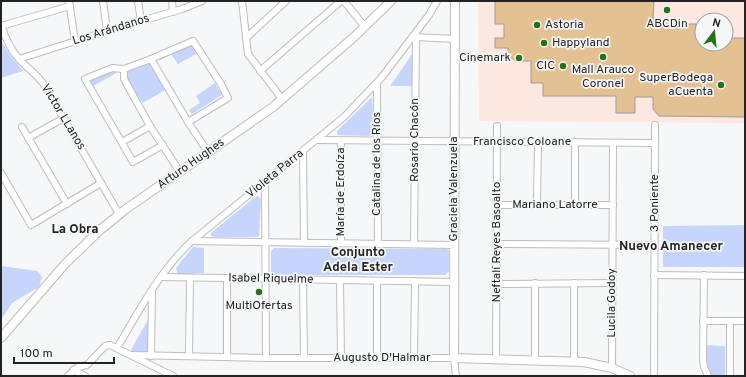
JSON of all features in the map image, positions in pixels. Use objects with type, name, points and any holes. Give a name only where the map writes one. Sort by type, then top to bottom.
[{"type":"street","points":[[103,1],[107,31]]},
{"type":"street","points":[[138,1],[141,21]]},
{"type":"street","points":[[172,1],[173,12]]},
{"type":"street","name":"Los Arándanos","points":[[19,59],[173,12],[202,1]]},
{"type":"street","points":[[242,1],[248,56],[282,99]]},
{"type":"street","points":[[246,38],[286,1]]},
{"type":"street","points":[[260,72],[341,1]]},
{"type":"street","points":[[344,1],[365,27]]},
{"type":"street","name":"Arturo Hughes","points":[[1,338],[68,261],[119,214],[263,114],[365,27],[391,1]]},
{"type":"street","name":"Violeta Parra","points":[[117,348],[152,290],[181,252],[192,241],[303,152],[344,117],[377,84],[414,37],[437,1]]},
{"type":"street","name":"Graciela Valenzuela","points":[[455,1],[454,358],[456,376]]},
{"type":"street","points":[[1,26],[69,3],[74,41]]},
{"type":"street","name":"Victor LLanos","points":[[1,26],[6,40],[19,59],[42,82],[119,214]]},
{"type":"street","points":[[414,37],[455,39]]},
{"type":"street","name":"Rosario Chacón","points":[[414,37],[414,244]]},
{"type":"street","points":[[163,145],[133,162],[85,79],[112,68],[124,69],[151,60],[193,41],[221,84],[228,98],[188,122]]},
{"type":"street","points":[[151,60],[188,122],[208,152]]},
{"type":"street","points":[[124,69],[124,79],[150,126],[180,172]]},
{"type":"street","name":"Catalina de los Ríos","points":[[377,84],[378,244]]},
{"type":"street","points":[[28,138],[64,118]]},
{"type":"street","name":"3 Poniente","points":[[654,376],[655,125]]},
{"type":"street","points":[[122,142],[150,126]]},
{"type":"street","name":"Neftalí Reyes Basoalto","points":[[496,359],[497,126]]},
{"type":"street","points":[[22,127],[67,204]]},
{"type":"street","name":"Francisco Coloane","points":[[317,140],[655,143]]},
{"type":"street","name":"María de Erdoíza","points":[[341,140],[341,243]]},
{"type":"street","points":[[537,205],[538,142]]},
{"type":"street","points":[[575,142],[575,205]]},
{"type":"street","name":"Lucila Godoy","points":[[612,368],[613,142]]},
{"type":"street","points":[[303,152],[304,243]]},
{"type":"street","points":[[1,173],[31,225],[101,183]]},
{"type":"street","points":[[265,182],[266,358]]},
{"type":"street","name":"Mariano Latorre","points":[[497,205],[613,205]]},
{"type":"street","points":[[192,241],[454,245]]},
{"type":"street","points":[[496,244],[654,245]]},
{"type":"street","points":[[654,275],[745,276]]},
{"type":"street","points":[[704,275],[703,359],[704,367],[708,376]]},
{"type":"street","name":"Isabel Riquelme","points":[[161,277],[454,282]]},
{"type":"street","points":[[189,356],[190,278]]},
{"type":"street","points":[[226,357],[227,279]]},
{"type":"street","points":[[303,280],[304,358]]},
{"type":"street","points":[[340,280],[341,358]]},
{"type":"street","points":[[377,281],[377,358]]},
{"type":"street","points":[[414,281],[414,358]]},
{"type":"street","points":[[535,283],[535,360]]},
{"type":"street","points":[[574,283],[574,361]]},
{"type":"street","points":[[496,284],[612,283]]},
{"type":"street","points":[[151,356],[152,290]]},
{"type":"street","points":[[703,321],[745,321]]},
{"type":"street","points":[[730,321],[730,376]]},
{"type":"street","points":[[73,370],[84,376],[87,365],[105,346],[110,345],[172,376]]},
{"type":"street","name":"Augusto D'Halmar","points":[[132,356],[454,358],[574,361],[593,363],[612,368],[630,376]]},
{"type":"street","points":[[68,376],[78,367],[87,365]]},
{"type":"shaded area","points":[[478,1],[745,1],[745,123],[479,121]]},
{"type":"shaded area","points":[[1,41],[13,59],[23,71],[1,78]]},
{"type":"shaded area","points":[[192,42],[198,53],[178,64],[171,54],[160,60],[154,56]]},
{"type":"shaded area","points":[[413,53],[412,86],[390,86]]},
{"type":"shaded area","points":[[148,62],[165,90],[143,103],[125,78],[125,72]]},
{"type":"shaded area","points":[[116,70],[116,73],[90,88],[86,75]]},
{"type":"shaded area","points":[[215,83],[222,95],[192,114],[189,110],[200,103],[196,96]]},
{"type":"shaded area","points":[[372,97],[374,131],[370,136],[337,135],[337,131]]},
{"type":"shaded area","points":[[258,196],[261,199],[259,236],[211,236],[211,233]]},
{"type":"shaded area","points":[[745,225],[745,267],[663,267],[663,226]]},
{"type":"shaded area","points":[[193,247],[204,248],[204,273],[178,274],[176,268]]},
{"type":"shaded area","points":[[274,248],[446,249],[449,250],[449,271],[445,275],[306,275],[306,277],[274,278],[271,274],[271,251]]},
{"type":"shaded area","points":[[1,266],[37,271],[42,277],[39,287],[12,303],[1,320]]},
{"type":"shaded area","points":[[150,316],[148,354],[134,353],[131,350]]},
{"type":"shaded area","points":[[707,345],[725,346],[725,376],[712,376],[707,368]]},
{"type":"building","name":"Mall Arauco Coronel","points":[[495,1],[654,1],[653,21],[679,21],[679,24],[694,24],[694,52],[734,52],[734,38],[745,38],[745,117],[659,116],[653,109],[653,97],[635,97],[635,113],[616,113],[616,96],[543,96],[543,83],[531,83],[531,61],[515,61],[515,59],[508,59],[508,48],[495,48],[495,38],[504,38],[504,24],[495,24]]},
{"type":"place","name":"ABCDin","points":[[667,10]]},
{"type":"place","name":"Astoria","points":[[537,25]]},
{"type":"place","name":"Happyland","points":[[544,43]]},
{"type":"place","name":"Mall Arauco Coronel","points":[[603,57]]},
{"type":"place","name":"Cinemark","points":[[519,58]]},
{"type":"place","name":"CIC","points":[[563,66]]},
{"type":"place","name":"SuperBodega aCuenta","points":[[721,85]]},
{"type":"place","name":"MultiOfertas","points":[[259,292]]},
{"type":"district","name":"La Obra","points":[[75,230]]},
{"type":"district","name":"Nuevo Amanecer","points":[[671,247]]},
{"type":"district","name":"Conjunto Adela Ester","points":[[358,260]]}]
